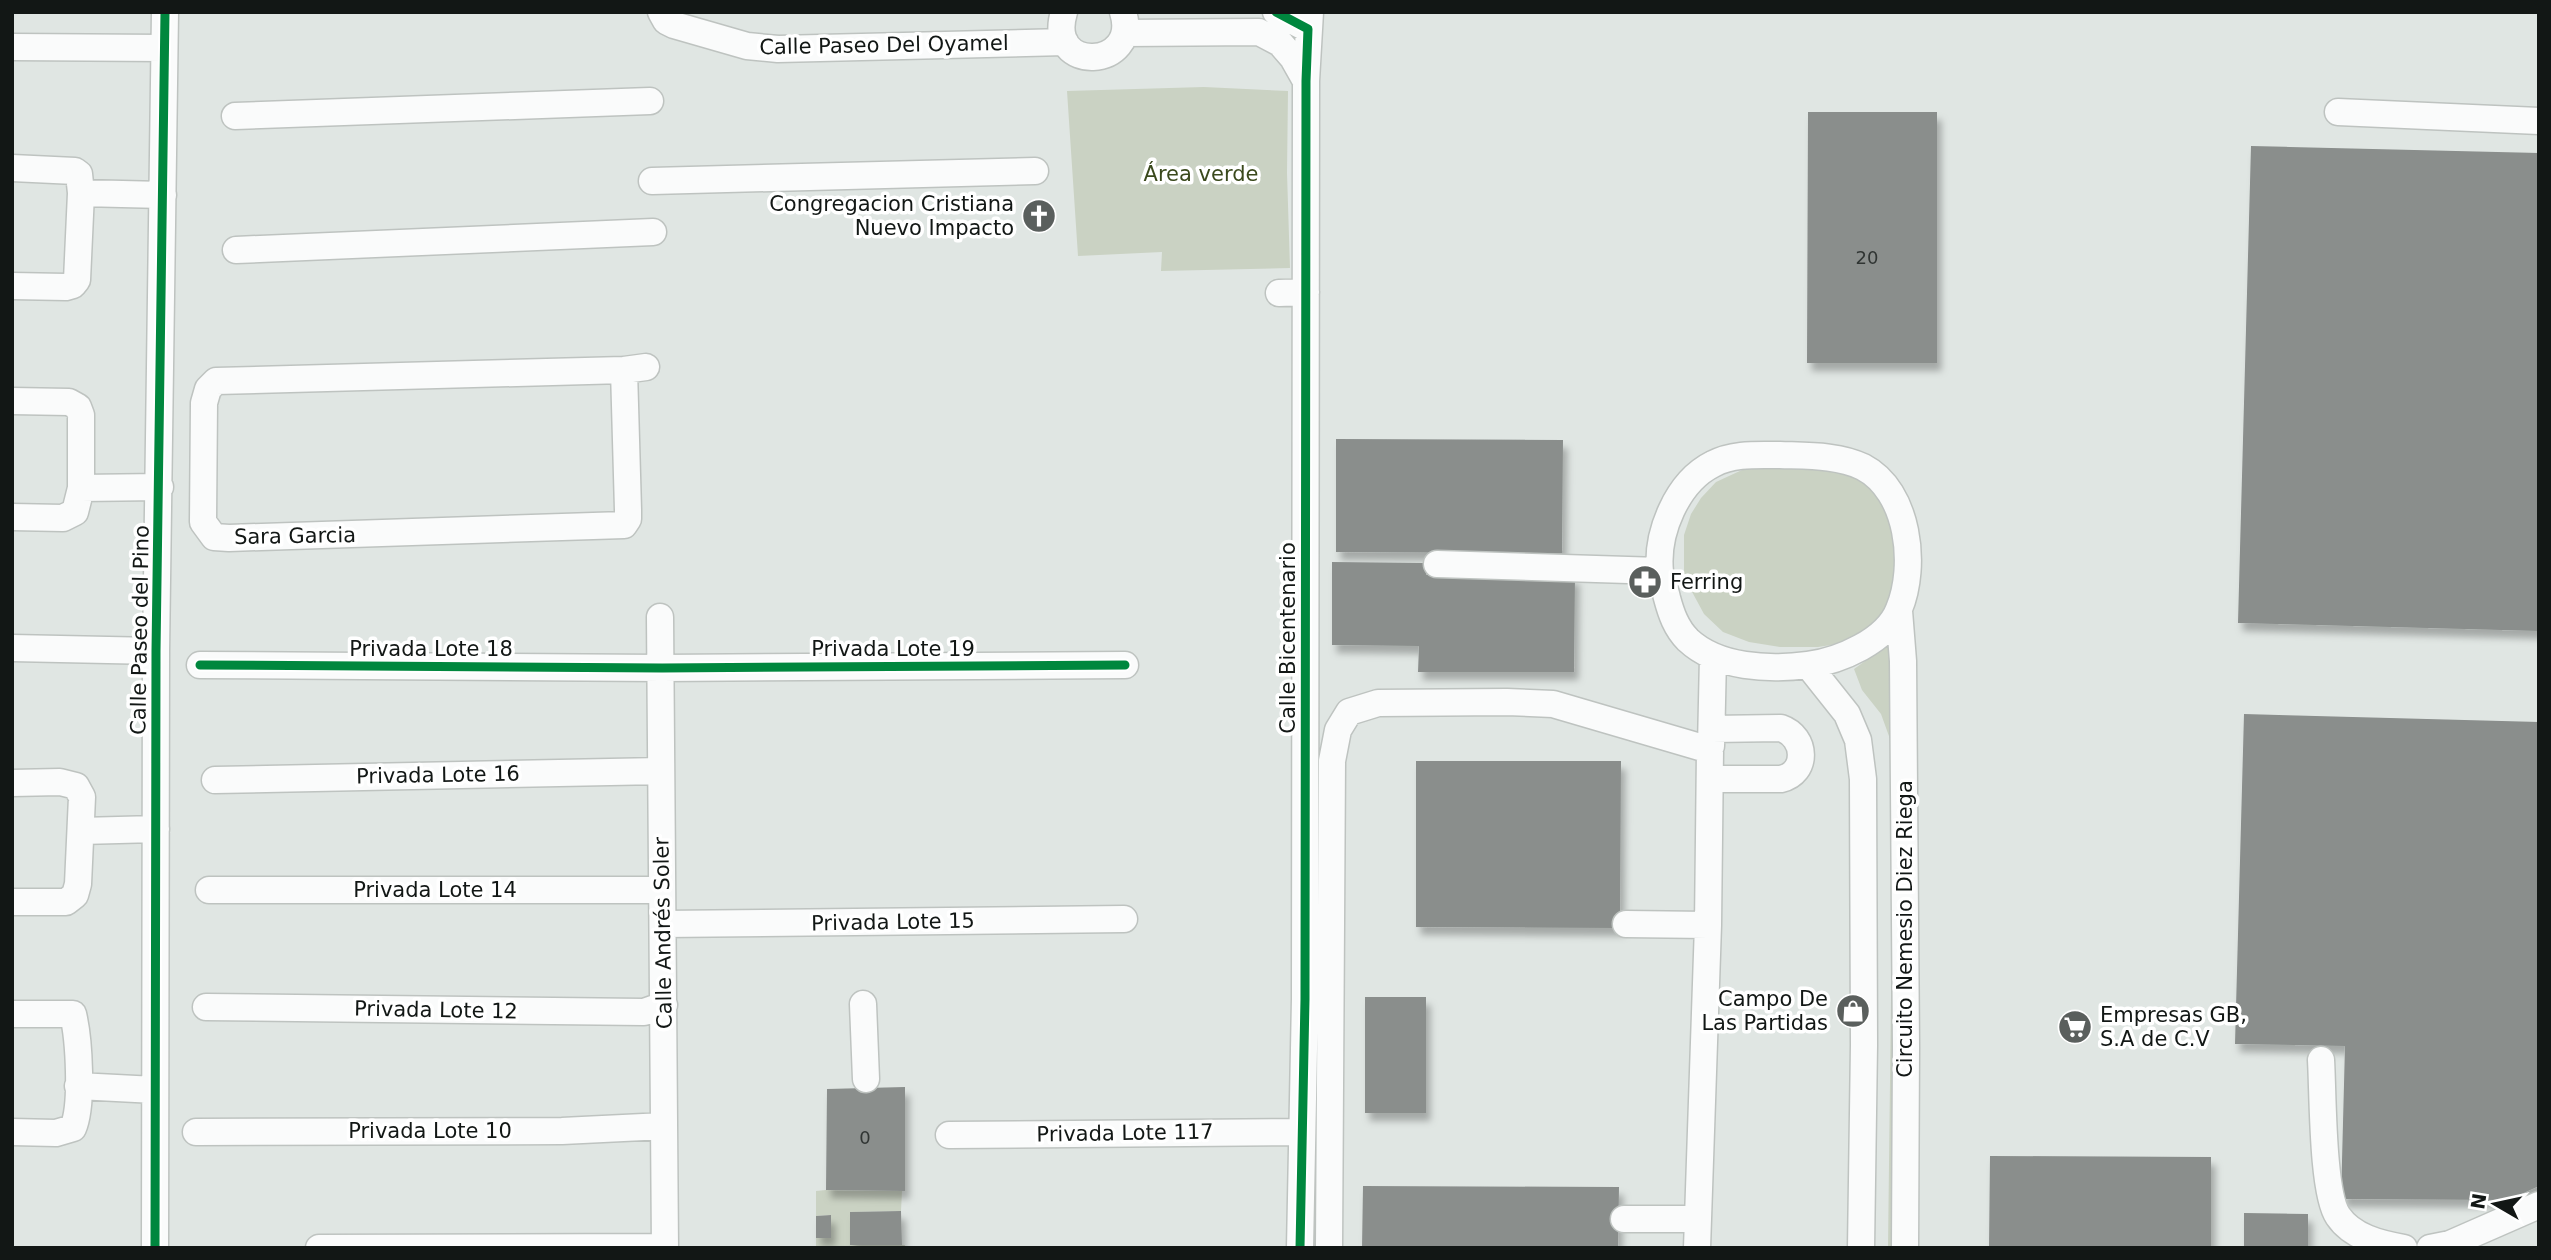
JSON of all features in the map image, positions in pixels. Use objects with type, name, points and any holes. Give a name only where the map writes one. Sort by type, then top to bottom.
[{"type":"street","name":"Calle Paseo del Pino","points":[[155,1248],[156,651],[165,12]]},
{"type":"street","points":[[1063,12],[1061,32],[1065,42],[1079,56],[1099,58],[1116,48],[1124,23],[1259,32],[1280,43],[1306,80]]},
{"type":"street","points":[[1276,12],[1309,21]]},
{"type":"street","name":"Calle Paseo Del Oyamel","points":[[664,17],[747,46],[778,49],[1065,42]]},
{"type":"street","name":"Calle Bicentenario","points":[[1300,1248],[1305,999],[1306,80],[1309,21]]},
{"type":"street","points":[[12,47],[164,48]]},
{"type":"street","points":[[235,116],[650,101]]},
{"type":"street","points":[[2338,112],[2539,121]]},
{"type":"street","points":[[12,168],[75,171],[79,174],[81,193],[77,281],[66,287],[12,286]]},
{"type":"street","points":[[652,181],[1035,171]]},
{"type":"street","points":[[81,193],[163,195]]},
{"type":"street","points":[[236,250],[653,232]]},
{"type":"street","points":[[1279,293],[1306,292]]},
{"type":"street","name":"Sara Garcia","points":[[635,368],[628,519],[624,525],[214,537],[203,523],[204,403],[208,389],[216,381],[635,368]]},
{"type":"street","points":[[12,401],[69,402],[78,407],[81,415],[78,505],[69,516],[62,518],[12,516]]},
{"type":"street","name":"Circuito Nemesio Diez Riega","points":[[1899,611],[1878,636],[1858,650],[1838,659],[1808,665],[1736,664],[1713,657],[1687,639],[1672,618],[1660,571],[1669,512],[1688,484],[1712,464],[1737,456],[1825,457],[1862,467],[1884,482],[1898,504],[1907,535],[1905,586],[1899,611],[1903,661],[1905,1248]]},
{"type":"street","points":[[80,488],[160,487]]},
{"type":"street","points":[[1437,564],[1660,571]]},
{"type":"street","name":"Calle Andrés Soler","points":[[660,617],[665,1247]]},
{"type":"street","points":[[12,648],[156,651]]},
{"type":"street","points":[[1697,1248],[1708,925],[1713,657]]},
{"type":"street","name":"Privada Lote 18","points":[[200,665],[662,668]]},
{"type":"street","name":"Privada Lote 19","points":[[662,668],[1125,665]]},
{"type":"street","name":"Circuito Nemesio Diez Riega","points":[[1808,665],[1847,714],[1858,740],[1863,779],[1864,1045],[1861,1248]]},
{"type":"street","points":[[1329,1248],[1332,761],[1338,730],[1349,712],[1378,703],[1553,704],[1711,739],[1782,728],[1798,738],[1801,752],[1798,768],[1791,777],[1710,779]]},
{"type":"street","name":"Privada Lote 16","points":[[215,780],[661,771]]},
{"type":"street","points":[[12,783],[60,782],[76,786],[82,797],[78,884],[75,895],[66,902],[12,902]]},
{"type":"street","points":[[81,831],[156,829]]},
{"type":"street","name":"Privada Lote 14","points":[[209,890],[662,890]]},
{"type":"street","name":"Privada Lote 15","points":[[663,924],[1124,919]]},
{"type":"street","points":[[1626,924],[1708,925]]},
{"type":"street","points":[[863,1004],[866,1079]]},
{"type":"street","name":"Privada Lote 12","points":[[206,1007],[644,1012],[664,1005]]},
{"type":"street","points":[[12,1014],[73,1014],[78,1086],[76,1122],[73,1128],[56,1133],[12,1132]]},
{"type":"street","points":[[1864,1045],[1906,1047]]},
{"type":"street","points":[[2321,1060],[2328,1191],[2337,1215],[2349,1241],[2404,1248]]},
{"type":"street","points":[[78,1086],[155,1090]]},
{"type":"street","name":"Privada Lote 10","points":[[196,1132],[562,1131],[664,1126]]},
{"type":"street","name":"Privada Lote 117","points":[[949,1135],[1301,1132]]},
{"type":"street","points":[[2430,1248],[2450,1244],[2539,1205]]},
{"type":"street","points":[[1624,1219],[1697,1219]]},
{"type":"street","points":[[319,1248],[665,1247]]},
{"type":"green space","name":"Área verde","points":[[1204,87],[1288,91],[1290,268],[1161,271],[1162,252],[1078,256],[1067,91]]},
{"type":"green space","points":[[1755,464],[1835,466],[1880,492],[1906,578],[1875,626],[1844,643],[1818,647],[1780,647],[1749,642],[1723,632],[1704,614],[1684,577],[1684,535],[1691,514],[1716,482]]},
{"type":"green space","points":[[1896,639],[1905,1248],[1888,1248],[1894,750],[1881,714],[1862,690],[1854,669]]},
{"type":"green space","points":[[816,1191],[902,1191],[901,1211],[850,1212],[850,1245],[905,1245],[905,1248],[816,1248],[816,1238],[831,1237],[831,1215],[816,1216]]},
{"type":"building","points":[[1808,112],[1937,112],[1937,363],[1807,363]]},
{"type":"building","points":[[2251,146],[2539,153],[2539,631],[2238,623]]},
{"type":"building","points":[[1336,439],[1563,440],[1562,553],[1336,552]]},
{"type":"building","points":[[1332,562],[1426,563],[1426,575],[1575,576],[1574,672],[1418,672],[1419,646],[1332,645]]},
{"type":"building","points":[[2244,714],[2539,722],[2539,1186],[2508,1200],[2341,1199],[2345,1046],[2235,1044]]},
{"type":"building","points":[[1416,761],[1621,761],[1620,928],[1416,927]]},
{"type":"building","points":[[1365,997],[1426,997],[1426,1113],[1365,1113]]},
{"type":"building","points":[[905,1087],[905,1191],[826,1190],[827,1089]]},
{"type":"building","points":[[1990,1156],[2211,1157],[2211,1248],[1989,1248]]},
{"type":"building","points":[[1363,1186],[1619,1187],[1618,1248],[1362,1248]]},
{"type":"building","points":[[901,1211],[902,1245],[850,1245],[850,1212]]},
{"type":"building","points":[[2244,1213],[2308,1214],[2308,1248],[2244,1248]]},
{"type":"building","points":[[831,1215],[831,1238],[816,1238],[816,1216]]},
{"type":"cycle path","points":[[155,1248],[156,651],[165,12]]},
{"type":"cycle path","points":[[1276,12],[1308,29],[1305,999],[1300,1248]]},
{"type":"cycle path","points":[[200,665],[662,668],[1125,665]]},
{"type":"place","name":"Congregacion Cristiana Nuevo Impacto","points":[[1039,216]]},
{"type":"place","name":"Ferring","points":[[1645,582]]},
{"type":"place","name":"Campo De Las Partidas","points":[[1853,1011]]},
{"type":"place","name":"Empresas GB, S.A de C.V","points":[[2075,1027]]}]
